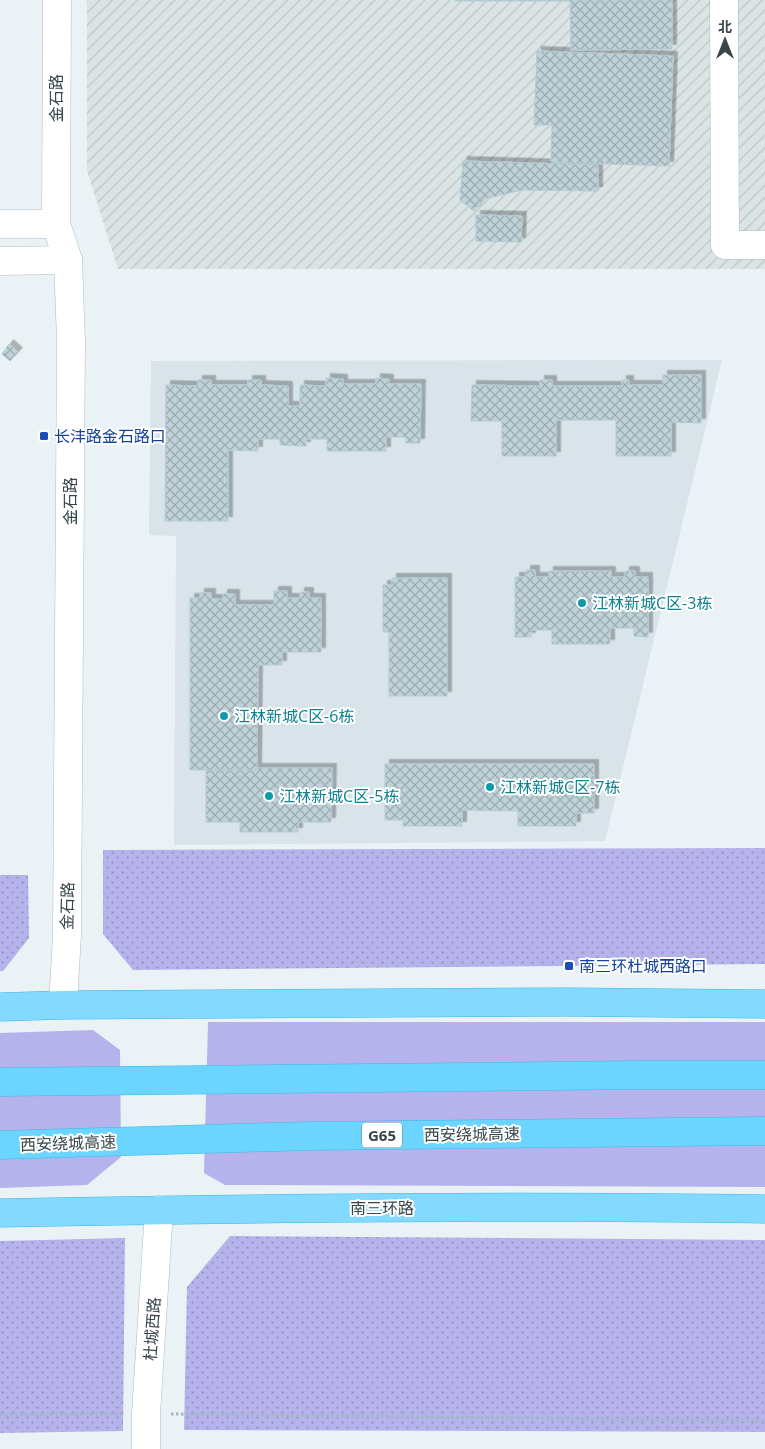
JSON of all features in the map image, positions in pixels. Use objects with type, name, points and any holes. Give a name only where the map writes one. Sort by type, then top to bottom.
[{"type":"highway","points":[[0,1007],[566,1002],[765,1004]]},
{"type":"highway","points":[[0,1082],[765,1075]]},
{"type":"highway","name":"西安绕城高速","points":[[0,1145],[310,1136],[765,1131]]},
{"type":"highway","name":"南三环路","points":[[0,1213],[601,1206],[765,1209]]},
{"type":"street","name":"金石路","points":[[56,0],[56,224],[68,260],[71,350],[67,935],[63,1005]]},
{"type":"street","points":[[724,0],[725,245],[765,245]]},
{"type":"street","points":[[0,224],[56,224]]},
{"type":"street","points":[[0,261],[68,260]]},
{"type":"street","name":"杜城西路","points":[[146,1449],[146,1414],[159,1210]]},
{"type":"path","points":[[0,1415],[146,1414],[765,1420]]},
{"type":"shaded area","points":[[87,0],[765,0],[765,269],[118,269],[87,171]]},
{"type":"shaded area","points":[[722,360],[605,841],[174,845],[176,536],[149,535],[151,361]]},
{"type":"shaded area","points":[[765,848],[765,964],[133,970],[103,934],[103,850]]},
{"type":"shaded area","points":[[0,875],[28,875],[29,938],[3,971],[0,971]]},
{"type":"shaded area","points":[[208,1022],[765,1022],[765,1187],[225,1185],[204,1173]]},
{"type":"shaded area","points":[[93,1030],[120,1050],[121,1157],[87,1185],[0,1188],[0,1033]]},
{"type":"shaded area","points":[[230,1236],[765,1240],[765,1432],[184,1430],[187,1287]]},
{"type":"shaded area","points":[[125,1238],[123,1431],[0,1433],[0,1241]]},
{"type":"building","points":[[455,0],[672,0],[672,49],[571,50],[570,1]]},
{"type":"building","points":[[537,51],[673,56],[669,166],[551,162],[552,125],[534,125]]},
{"type":"building","points":[[463,161],[598,165],[598,191],[522,190],[484,199],[474,211],[460,200]]},
{"type":"building","points":[[476,215],[522,216],[521,242],[476,241]]},
{"type":"building","points":[[9,344],[18,352],[10,361],[2,354]]},
{"type":"building","points":[[663,375],[701,375],[701,423],[671,422],[671,456],[616,456],[616,420],[556,420],[556,456],[502,456],[502,421],[471,421],[472,385],[540,386],[540,380],[552,380],[552,386],[622,386],[622,380],[629,380],[629,385],[663,385]]},
{"type":"building","points":[[326,378],[343,379],[343,384],[376,384],[376,378],[389,379],[389,384],[421,384],[420,443],[406,443],[406,437],[386,437],[386,451],[327,451],[327,439],[306,439],[306,446],[280,445],[280,439],[258,439],[258,451],[228,450],[228,521],[165,521],[166,385],[198,386],[198,380],[211,380],[211,385],[248,385],[248,380],[261,380],[261,385],[288,386],[288,406],[300,406],[300,385],[326,386]]},
{"type":"building","name":"江林新城C区-3栋","points":[[526,570],[535,570],[535,577],[549,577],[549,571],[611,571],[611,577],[625,577],[625,571],[635,571],[635,577],[648,577],[648,637],[634,636],[634,628],[610,628],[610,644],[552,644],[552,630],[531,630],[531,637],[515,637],[515,577],[526,577]]},
{"type":"building","points":[[392,578],[447,578],[447,696],[389,696],[389,632],[383,632],[383,585],[392,585]]},
{"type":"building","name":"江林新城C区-6栋","points":[[274,591],[287,591],[287,598],[300,598],[300,592],[309,592],[309,598],[321,598],[321,652],[282,652],[282,665],[258,665],[257,770],[190,770],[190,598],[200,598],[200,593],[211,593],[211,599],[223,599],[223,594],[235,594],[235,605],[274,605]]},
{"type":"building","name":"江林新城C区-7栋","points":[[385,764],[594,764],[594,813],[576,813],[576,826],[518,826],[518,811],[462,810],[462,826],[403,826],[403,820],[385,820]]},
{"type":"building","name":"江林新城C区-5栋","points":[[257,768],[332,768],[331,822],[298,822],[298,832],[240,832],[240,822],[206,822],[206,770],[257,770]]},
{"type":"place","name":"长沣路金石路口","points":[[44,436]]},
{"type":"place","name":"江林新城C区-3栋","points":[[582,603]]},
{"type":"place","name":"江林新城C区-6栋","points":[[224,716]]},
{"type":"place","name":"江林新城C区-7栋","points":[[490,787]]},
{"type":"place","name":"江林新城C区-5栋","points":[[269,796]]},
{"type":"place","name":"南三环杜城西路口","points":[[569,966]]}]
